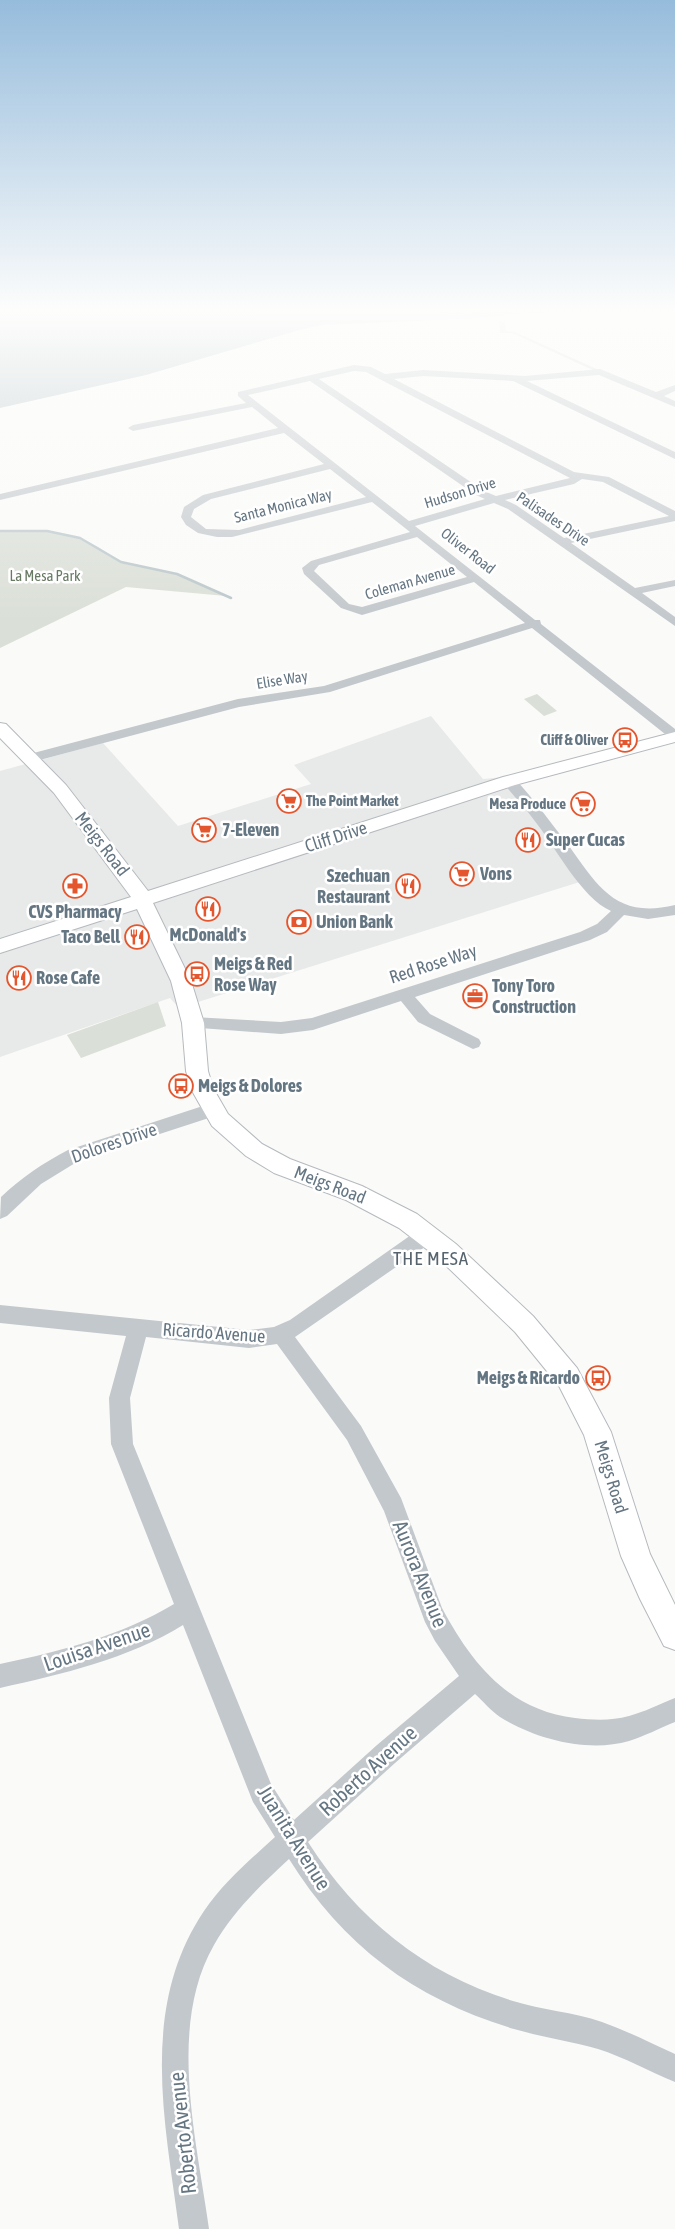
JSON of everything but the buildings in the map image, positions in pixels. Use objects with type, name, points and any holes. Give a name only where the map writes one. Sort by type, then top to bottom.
[{"type":"main road","name":"Meigs Road","points":[[0,728],[31,758],[86,822],[136,887],[181,982],[193,1022],[198,1071],[202,1089],[212,1110],[236,1135],[282,1166],[386,1207],[428,1234],[524,1324],[568,1377],[597,1432],[636,1556],[646,1581],[675,1635]]},
{"type":"main road","name":"Cliff Drive","points":[[0,946],[510,781],[675,736]]},
{"type":"street","points":[[133,428],[204,414]]},
{"type":"street","name":"Oliver Road","points":[[268,414],[536,623],[675,736]]},
{"type":"street","name":"Palisades Drive","points":[[365,414],[480,493],[512,507],[675,622]]},
{"type":"street","points":[[458,414],[578,476],[605,479],[675,516]]},
{"type":"street","points":[[587,414],[675,456]]},
{"type":"street","points":[[0,497],[287,429]]},
{"type":"street","name":"Santa Monica Way","points":[[333,465],[207,497],[189,507],[186,517],[192,525],[204,531],[221,534],[239,533],[374,498]]},
{"type":"street","name":"Hudson Drive","points":[[408,524],[496,500],[511,494],[573,481],[578,476]]},
{"type":"street","points":[[562,542],[675,516]]},
{"type":"street","name":"Coleman Avenue","points":[[420,533],[315,563],[309,566],[308,572],[345,606],[362,611],[477,578]]},
{"type":"street","points":[[633,592],[675,582]]},
{"type":"street","name":"Elise Way","points":[[31,758],[238,703],[326,688],[536,623]]},
{"type":"street","points":[[510,781],[541,817],[597,894],[622,909],[650,914],[675,910]]},
{"type":"street","name":"Red Rose Way","points":[[193,1022],[261,1028],[294,1027],[312,1024],[585,936],[602,928],[622,909]]},
{"type":"street","points":[[404,994],[424,1018],[473,1044]]},
{"type":"street","name":"Dolores Drive","points":[[0,1210],[24,1188],[74,1155],[212,1110]]},
{"type":"street","name":"Ricardo Avenue","points":[[0,1314],[249,1339],[282,1335],[377,1272],[428,1234]]},
{"type":"street","name":"Juanita Avenue","points":[[139,1328],[120,1385],[117,1405],[118,1425],[122,1444],[262,1793],[291,1840],[343,1911],[379,1946],[421,1974],[474,2001],[514,2015],[601,2036],[675,2068]]},
{"type":"street","name":"Aurora Avenue","points":[[282,1335],[296,1356],[330,1398],[359,1442],[393,1506],[433,1614],[443,1633],[475,1678],[508,1708],[535,1721],[564,1729],[595,1732],[628,1729],[675,1710]]},
{"type":"street","name":"Louisa Avenue","points":[[0,1676],[94,1652],[173,1619],[189,1608]]},
{"type":"street","name":"Roberto Avenue","points":[[194,2229],[176,2089],[176,2029],[192,1963],[204,1936],[238,1889],[397,1744],[475,1678]]},
{"type":"shaded area","points":[[431,716],[483,779],[504,777],[586,880],[179,1008],[170,998],[0,1057],[0,771],[103,743],[178,826],[311,784],[294,765]]},
{"type":"green space","name":"La Mesa Park","points":[[0,531],[47,531],[80,538],[121,562],[177,574],[226,596],[126,587],[0,648]]},
{"type":"green space","points":[[537,694],[557,711],[544,716],[524,699]]},
{"type":"green space","points":[[158,1002],[166,1026],[81,1058],[67,1035]]},
{"type":"waterway","points":[[0,531],[47,531],[80,538],[121,562],[177,574],[231,598]]},
{"type":"place","name":"Cliff & Oliver","points":[[625,740]]},
{"type":"place","name":"The Point Market","points":[[289,801]]},
{"type":"place","name":"Mesa Produce","points":[[583,804]]},
{"type":"place","name":"7-Eleven","points":[[204,830]]},
{"type":"place","name":"Super Cucas","points":[[528,840]]},
{"type":"place","name":"Vons","points":[[462,874]]},
{"type":"place","name":"CVS Pharmacy","points":[[75,886]]},
{"type":"place","name":"Szechuan Restaurant","points":[[408,886]]},
{"type":"place","name":"McDonald's","points":[[208,909]]},
{"type":"place","name":"Union Bank","points":[[299,922]]},
{"type":"place","name":"Taco Bell","points":[[137,937]]},
{"type":"place","name":"Meigs & Red Rose Way","points":[[197,974]]},
{"type":"place","name":"Rose Cafe","points":[[19,978]]},
{"type":"place","name":"Tony Toro Construction","points":[[475,996]]},
{"type":"place","name":"Meigs & Dolores","points":[[181,1086]]},
{"type":"place","name":"Meigs & Ricardo","points":[[598,1378]]},
{"type":"district","name":"THE MESA","points":[[431,1258]]}]
